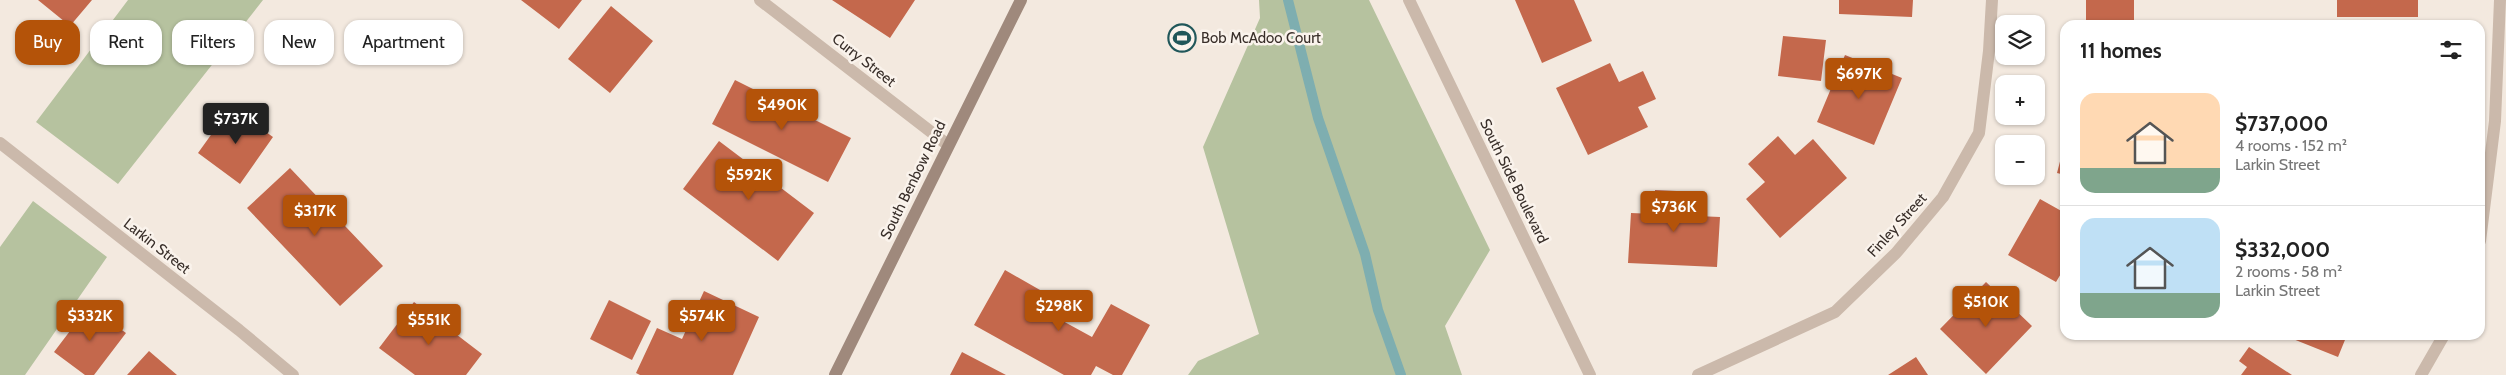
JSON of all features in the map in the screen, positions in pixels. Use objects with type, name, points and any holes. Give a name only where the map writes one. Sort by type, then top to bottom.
[{"type":"main road","name":"South Benbow Road","points":[[835,375],[1021,0]]},
{"type":"street","name":"Curry Street","points":[[760,0],[948,145]]},
{"type":"street","name":"South Side Boulevard","points":[[1409,0],[1590,375]]},
{"type":"street","name":"Finley Street","points":[[1698,375],[1835,312],[1896,253],[1943,197],[1979,132],[1989,51],[1992,0]]},
{"type":"street","points":[[2485,201],[2495,121],[2500,0]]},
{"type":"street","name":"Larkin Street","points":[[0,143],[239,330],[293,375]]},
{"type":"street","points":[[2421,375],[2441,340]]},
{"type":"green space","points":[[128,0],[263,0],[247,20],[172,20],[172,65],[212,65],[118,184],[36,122],[90,50],[90,65],[162,65],[162,20],[113,20]]},
{"type":"green space","points":[[1259,0],[1369,0],[1490,250],[1445,326],[1462,375],[1188,375],[1198,361],[1259,334],[1203,147],[1260,18]]},
{"type":"green space","points":[[33,201],[107,257],[25,375],[0,375],[0,247]]},
{"type":"building","points":[[38,0],[92,0],[75,20],[63,20]]},
{"type":"building","points":[[521,0],[582,0],[559,29]]},
{"type":"building","points":[[832,0],[915,0],[890,38]]},
{"type":"building","points":[[1515,0],[1574,0],[1592,41],[1542,63]]},
{"type":"building","points":[[1839,0],[1913,0],[1912,17],[1839,14]]},
{"type":"building","points":[[2086,0],[2134,0],[2134,20],[2086,20]]},
{"type":"building","points":[[2337,0],[2418,0],[2418,17],[2337,17]]},
{"type":"building","points":[[611,6],[653,41],[610,93],[568,59]]},
{"type":"building","points":[[1783,36],[1826,40],[1821,81],[1778,76]]},
{"type":"building","points":[[1845,55],[1902,78],[1874,145],[1817,122]]},
{"type":"building","points":[[1610,63],[1619,82],[1643,71],[1656,99],[1638,107],[1648,127],[1588,155],[1556,88]]},
{"type":"building","points":[[735,80],[851,138],[828,182],[712,124]]},
{"type":"building","points":[[231,107],[273,137],[240,184],[198,153]]},
{"type":"building","points":[[1778,136],[1795,155],[1813,139],[1847,178],[1780,238],[1746,199],[1765,182],[1748,164]]},
{"type":"building","points":[[719,141],[814,213],[778,261],[683,189]]},
{"type":"building","points":[[2060,161],[2060,174],[2057,173]]},
{"type":"building","points":[[290,168],[383,266],[340,306],[247,208]]},
{"type":"building","points":[[1655,190],[1698,192],[1697,216],[1720,217],[1717,267],[1628,263],[1631,213],[1655,214]]},
{"type":"building","points":[[2040,199],[2060,210],[2060,275],[2056,282],[2008,255]]},
{"type":"building","points":[[1005,270],[1047,294],[1039,308],[1092,337],[1111,304],[1150,325],[1122,375],[1113,375],[1096,366],[1091,375],[1064,375],[974,325]]},
{"type":"building","points":[[1986,282],[2032,326],[1986,374],[1940,329]]},
{"type":"building","points":[[704,291],[759,317],[733,375],[640,375],[636,373],[657,328],[682,339]]},
{"type":"building","points":[[609,300],[651,321],[632,360],[590,339]]},
{"type":"building","points":[[414,302],[482,354],[466,375],[415,375],[379,348]]},
{"type":"building","points":[[89,306],[126,333],[94,375],[85,375],[54,352]]},
{"type":"building","points":[[2296,340],[2345,340],[2338,357]]},
{"type":"building","points":[[2249,347],[2292,375],[2241,375],[2247,367],[2239,361]]},
{"type":"building","points":[[149,351],[177,375],[127,375]]},
{"type":"building","points":[[962,352],[1006,375],[950,375]]},
{"type":"building","points":[[1916,357],[1928,375],[1888,375]]},
{"type":"waterway","points":[[1288,0],[1318,118],[1365,254],[1378,310],[1401,375]]},
{"type":"place","name":"Bob McAdoo Court","points":[[1182,38]]}]
